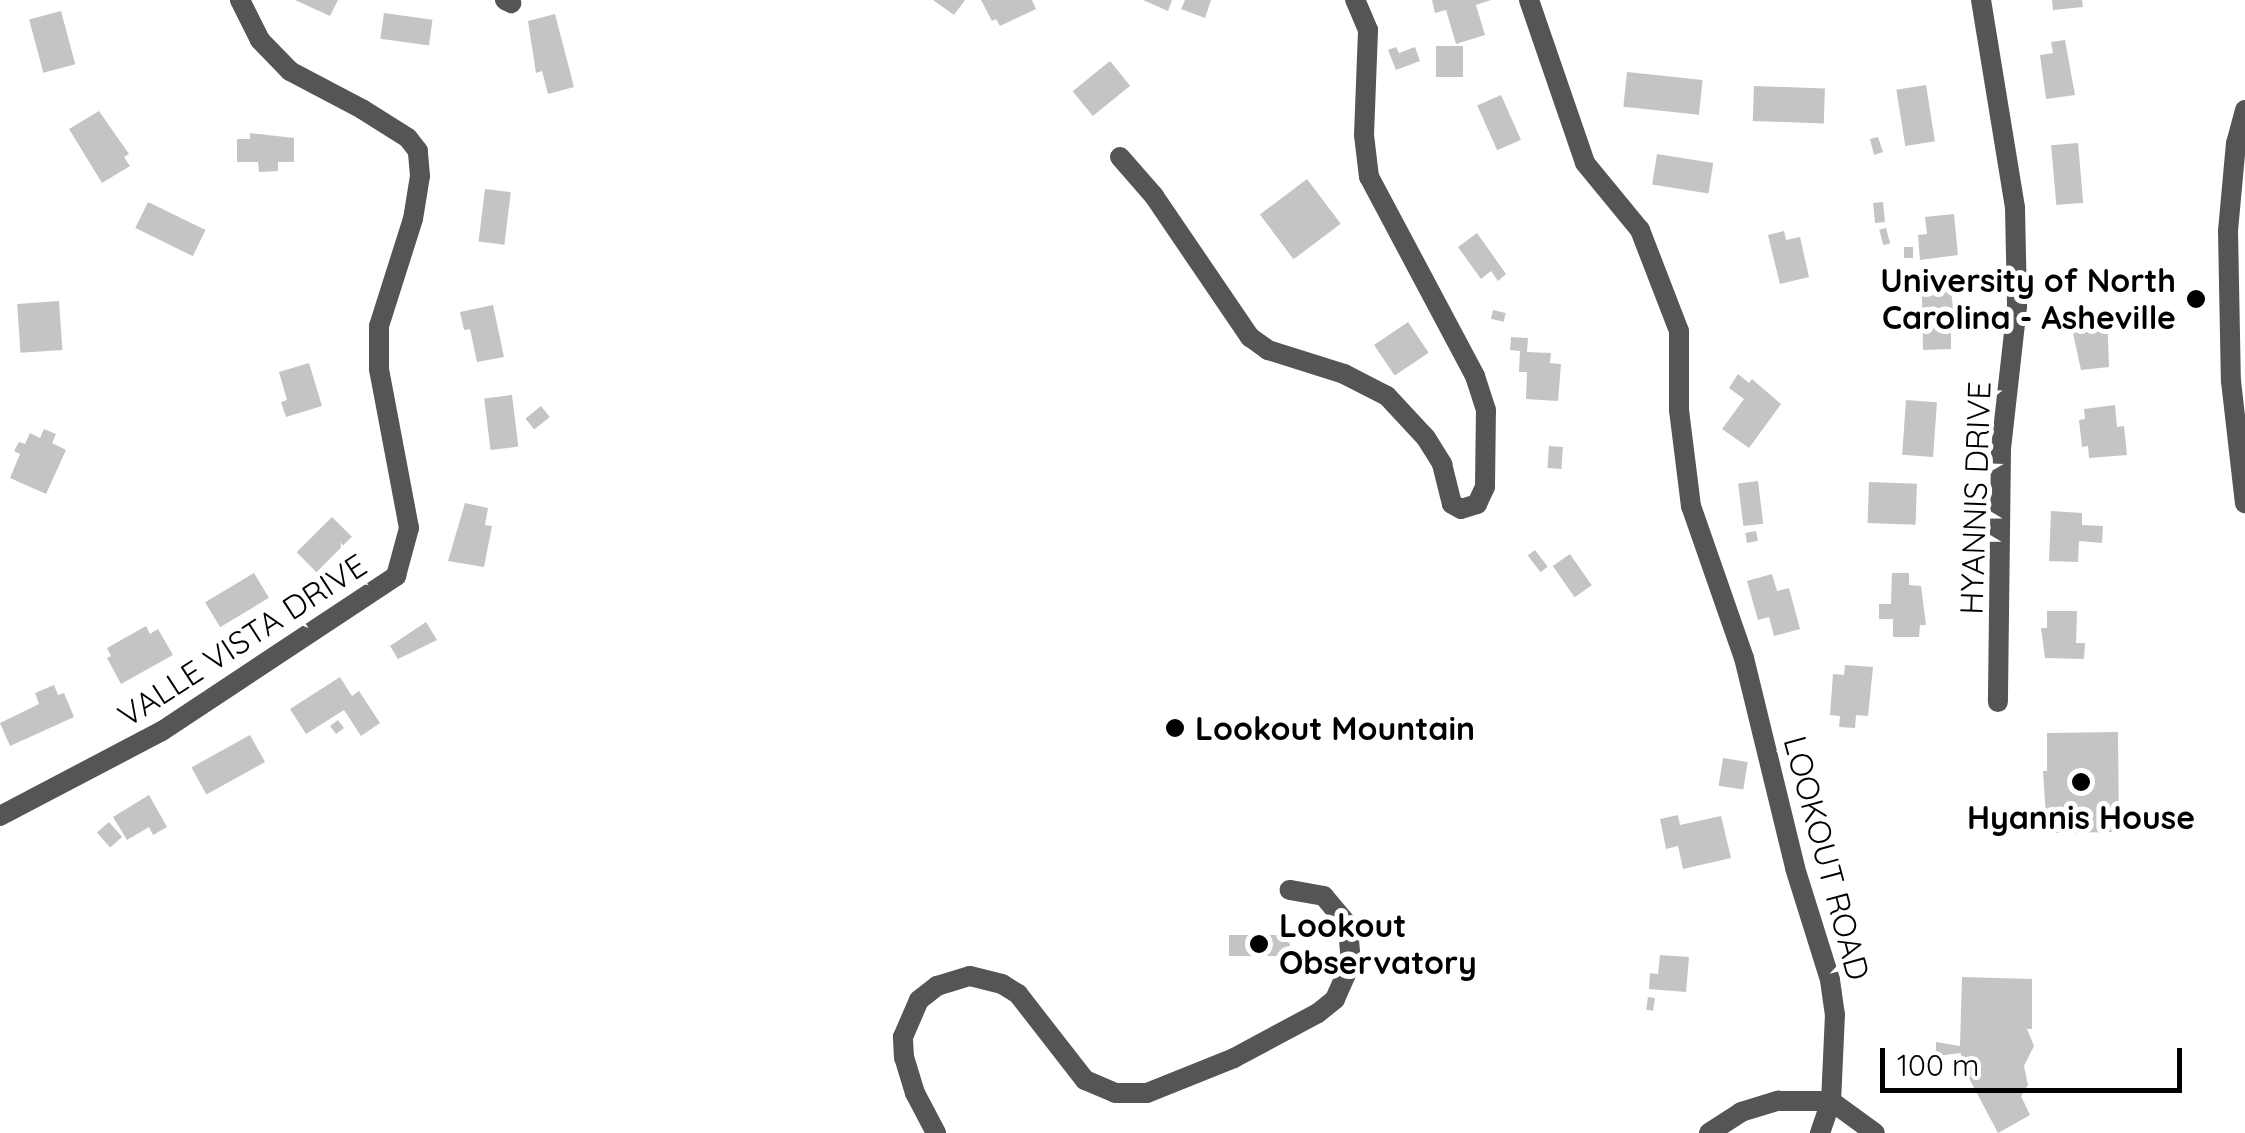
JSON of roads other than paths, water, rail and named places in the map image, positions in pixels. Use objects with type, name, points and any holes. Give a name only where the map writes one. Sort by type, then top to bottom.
[{"type":"street","name":"VALLE VISTA DRIVE","points":[[0,816],[162,731],[396,576],[410,528],[379,370],[379,326],[414,218],[420,176],[418,151],[408,138],[362,109],[290,72],[260,40],[240,0]]},
{"type":"street","points":[[1120,157],[1154,196],[1250,337],[1268,350],[1344,374],[1388,396],[1426,438],[1442,464],[1452,504],[1461,510],[1478,504],[1485,487],[1486,410],[1476,376],[1369,177],[1364,135],[1368,30],[1355,0]]},
{"type":"street","name":"LOOKOUT ROAD","points":[[1529,0],[1586,164],[1640,230],[1679,331],[1679,410],[1691,506],[1744,658],[1795,868],[1830,980],[1836,1014],[1831,1102],[1820,1133]]},
{"type":"street","name":"HYANNIS DRIVE","points":[[1981,0],[2016,228],[2017,306],[2000,449],[1998,702]]},
{"type":"street","points":[[2245,110],[2236,144],[2228,231],[2230,382],[2245,503]]},
{"type":"street","points":[[936,1133],[904,1058],[903,1037],[918,1000],[937,986],[970,976],[1002,984],[1018,994],[1085,1080],[1116,1093],[1147,1093],[1234,1058],[1318,1013],[1335,999],[1351,962],[1348,925],[1324,896],[1290,890]]},
{"type":"street","points":[[1710,1133],[1758,1104],[1831,1102],[1875,1133]]},
{"type":"place","name":"University of North Carolina - Asheville","points":[[2196,299]]},
{"type":"place","name":"Lookout Mountain","points":[[1175,728]]},
{"type":"place","name":"Hyannis House","points":[[2081,782]]},
{"type":"place","name":"Lookout Observatory","points":[[1259,944]]}]
